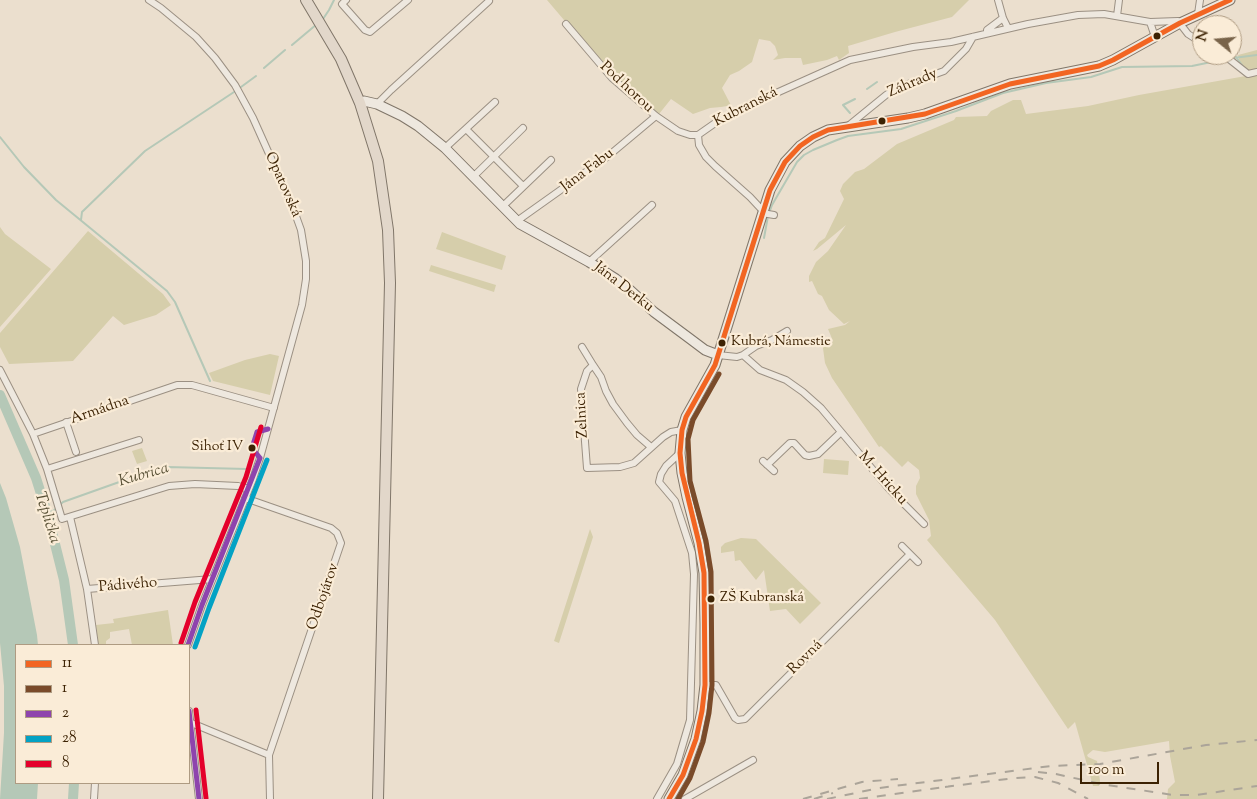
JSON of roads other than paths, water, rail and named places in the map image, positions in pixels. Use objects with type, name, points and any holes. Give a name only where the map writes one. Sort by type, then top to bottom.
[{"type":"main road","points":[[306,0],[341,59],[360,103],[373,143],[387,217],[390,253],[378,799]]},
{"type":"street","name":"Opatovská","points":[[149,0],[196,37],[229,77],[253,118],[299,222],[306,261],[304,293],[257,468],[194,624],[188,644]]},
{"type":"street","points":[[346,0],[342,4],[368,32],[374,30],[396,8],[408,0]]},
{"type":"street","points":[[998,0],[1008,28]]},
{"type":"street","points":[[1117,16],[1119,0]]},
{"type":"street","points":[[1198,14],[1200,0]]},
{"type":"street","name":"Kubranská","points":[[767,214],[750,196],[706,157],[699,144],[698,136],[718,121],[745,107],[850,60],[873,54],[951,42],[1008,28],[1078,16],[1104,14],[1150,22],[1178,21],[1180,23],[1230,0]]},
{"type":"street","points":[[377,104],[489,1]]},
{"type":"street","points":[[987,33],[987,30],[1003,18]]},
{"type":"street","points":[[1150,22],[1155,36]]},
{"type":"street","points":[[690,528],[680,453],[682,430],[686,417],[712,372],[767,214],[777,174],[800,146],[828,130],[916,116],[1010,84],[1099,66],[1180,23],[1192,37]]},
{"type":"street","name":"Pod horou","points":[[566,24],[612,78],[656,116],[678,130],[698,136]]},
{"type":"street","name":"Záhrady","points":[[848,126],[886,95],[898,88],[947,69],[966,48],[972,37]]},
{"type":"street","points":[[1237,65],[1248,74],[1257,72]]},
{"type":"street","name":"Jána Derku","points":[[360,103],[364,101],[377,104],[402,116],[445,148],[517,221],[589,262],[630,290],[654,312],[705,350],[718,355]]},
{"type":"street","points":[[445,148],[495,102]]},
{"type":"street","name":"Jána Fabu","points":[[517,221],[607,157],[656,116]]},
{"type":"street","points":[[474,176],[523,128]]},
{"type":"street","points":[[466,130],[523,186]]},
{"type":"street","points":[[502,206],[551,160]]},
{"type":"street","points":[[589,262],[652,204]]},
{"type":"street","points":[[718,355],[736,357],[743,355],[756,346],[772,340],[787,331]]},
{"type":"street","points":[[582,347],[593,365]]},
{"type":"street","name":"M. Hricku","points":[[743,355],[760,370],[786,380],[821,408],[890,490],[924,524]]},
{"type":"street","name":"Zelnica","points":[[651,447],[627,424],[606,391],[593,365],[586,372],[581,389],[587,468],[620,467],[634,463],[671,432],[682,430]]},
{"type":"street","points":[[0,370],[33,434],[47,469],[61,516],[70,517],[169,486],[195,484],[238,486],[249,489]]},
{"type":"street","name":"Armádna","points":[[33,434],[177,385],[192,385],[274,408]]},
{"type":"street","points":[[66,422],[76,452]]},
{"type":"street","points":[[774,471],[765,463],[790,443],[794,443],[805,455],[809,456],[818,454],[840,432]]},
{"type":"street","points":[[47,469],[139,440]]},
{"type":"street","points":[[657,799],[677,764],[690,720],[694,624],[699,574],[699,543],[674,502],[660,485],[659,479],[666,466],[680,453]]},
{"type":"street","points":[[674,502],[686,497]]},
{"type":"street","name":"Odbojárov","points":[[245,498],[331,528],[337,533],[341,543],[269,755]]},
{"type":"street","name":"Pádivého","points":[[70,517],[87,589],[212,579]]},
{"type":"street","points":[[902,546],[918,562]]},
{"type":"street","name":"Rovná","points":[[704,685],[716,685],[735,718],[738,720],[745,719],[910,554]]},
{"type":"street","points":[[669,799],[686,768],[700,722],[704,685],[706,624],[699,574]]},
{"type":"street","points":[[87,589],[95,644]]},
{"type":"street","points":[[694,624],[706,624]]},
{"type":"street","points":[[693,672],[704,672]]},
{"type":"street","points":[[690,720],[700,722]]},
{"type":"street","points":[[190,722],[269,755],[270,799]]},
{"type":"street","points":[[190,739],[191,756],[199,799]]},
{"type":"street","points":[[685,799],[753,760]]},
{"type":"street","points":[[677,764],[686,768]]},
{"type":"street","points":[[94,799],[95,784]]},
{"type":"waterway","points":[[323,19],[334,0]]},
{"type":"waterway","points":[[292,45],[317,24]]},
{"type":"waterway","points":[[264,68],[285,50]]},
{"type":"waterway","name":"Kubrica","points":[[1242,57],[1257,55]]},
{"type":"waterway","name":"Kubrica","points":[[764,238],[772,205],[797,162],[813,150],[837,140],[848,136],[901,129],[1003,93],[1046,83],[1091,77],[1122,67],[1197,65]]},
{"type":"waterway","points":[[241,87],[256,76]]},
{"type":"waterway","points":[[867,89],[877,82]]},
{"type":"waterway","points":[[81,220],[82,212],[145,151],[234,92]]},
{"type":"waterway","points":[[850,113],[843,105],[855,99]]},
{"type":"waterway","points":[[0,137],[24,167],[56,200],[167,291],[175,302],[210,381]]},
{"type":"waterway","name":"Kubrica","points":[[0,395],[36,478],[48,516],[64,580],[73,644]]},
{"type":"waterway","name":"Kubrica","points":[[48,516],[63,502],[153,470],[167,467],[247,469]]},
{"type":"waterway","name":"Teplička","points":[[73,799],[74,784]]},
{"type":"railway","points":[[827,799],[879,788],[1051,766],[1100,764],[1206,745],[1257,740]]},
{"type":"railway","points":[[1038,772],[1173,795],[1197,795],[1257,786]]},
{"type":"railway","points":[[945,787],[1035,777],[1058,783],[1088,799]]},
{"type":"railway","points":[[803,799],[862,782],[898,779]]},
{"type":"railway","points":[[859,799],[952,786]]},
{"type":"railway","points":[[814,799],[833,793]]},
{"type":"place","name":"Kubrá, Námestie","points":[[722,343]]},
{"type":"place","name":"Sihoť IV","points":[[252,448]]},
{"type":"place","name":"ZŠ Kubranská","points":[[711,599]]}]
